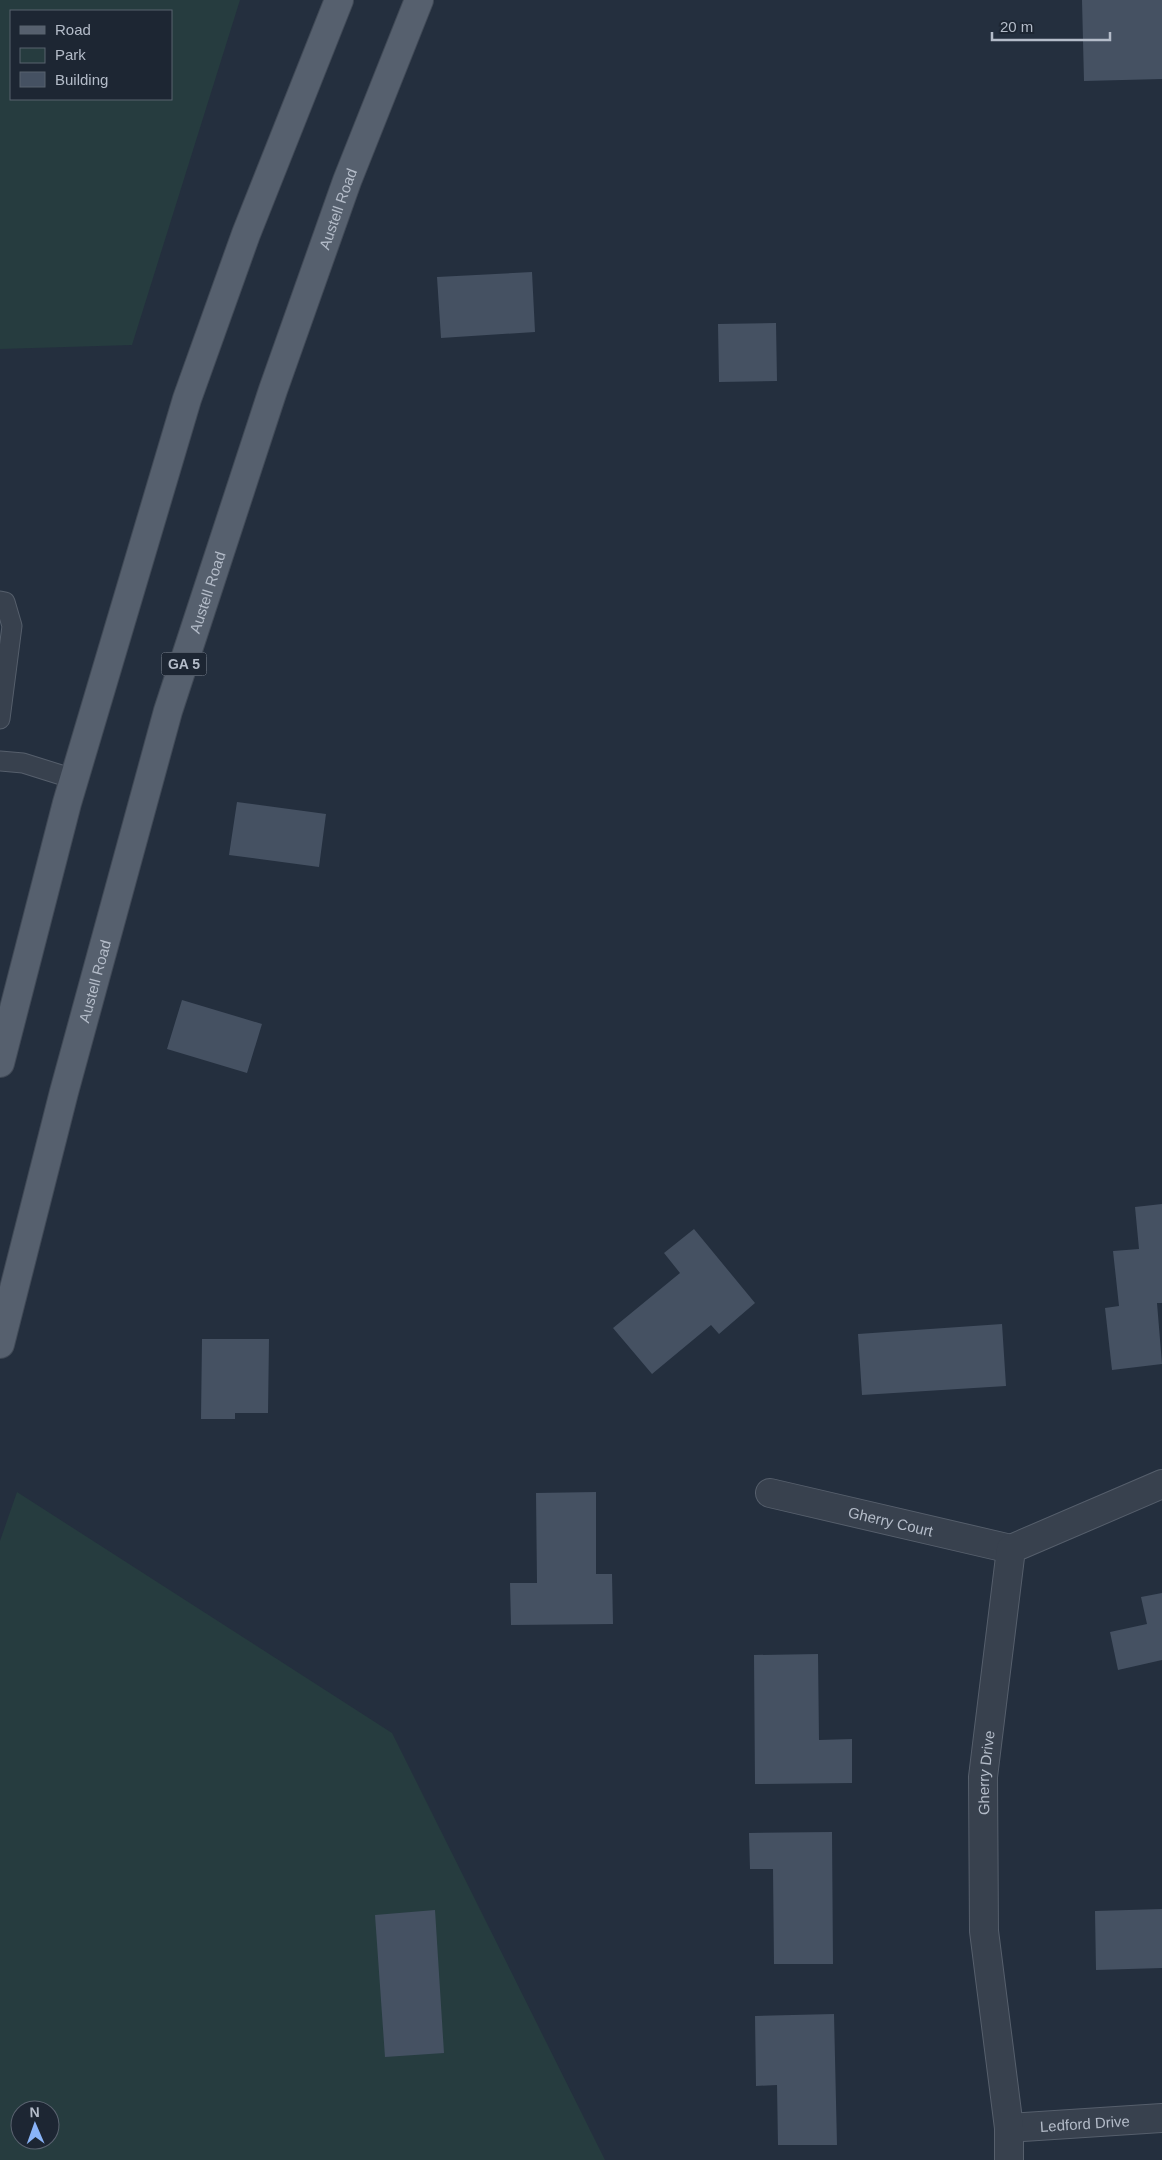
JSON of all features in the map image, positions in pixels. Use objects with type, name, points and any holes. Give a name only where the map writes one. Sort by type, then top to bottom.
[{"type":"main road","points":[[0,1063],[74,779],[188,399],[246,234],[339,0]]},
{"type":"main road","name":"Austell Road","points":[[0,1344],[64,1092],[168,711],[273,390],[347,181],[419,0]]},
{"type":"street","points":[[1011,1549],[1162,1484]]},
{"type":"street","name":"Gherry Court","points":[[770,1493],[1011,1549]]},
{"type":"street","name":"Gherry Drive","points":[[1009,2160],[1009,2128],[984,1931],[983,1777],[1011,1549]]},
{"type":"street","name":"Ledford Drive","points":[[1009,2128],[1162,2118]]},
{"type":"lane","points":[[0,601],[5,602],[12,626],[0,719]]},
{"type":"lane","points":[[0,761],[23,763],[74,779]]},
{"type":"green space","points":[[0,0],[240,0],[132,345],[0,349]]},
{"type":"green space","points":[[17,1492],[392,1733],[605,2160],[0,2160],[0,1541]]},
{"type":"building","points":[[1082,0],[1162,0],[1162,79],[1084,81]]},
{"type":"building","points":[[532,272],[535,332],[441,338],[437,277]]},
{"type":"building","points":[[776,323],[777,381],[719,382],[718,324]]},
{"type":"building","points":[[237,802],[326,814],[319,867],[229,855]]},
{"type":"building","points":[[182,1000],[262,1024],[247,1073],[167,1049]]},
{"type":"building","points":[[1162,1204],[1162,1303],[1157,1303],[1162,1364],[1112,1370],[1105,1308],[1119,1306],[1113,1251],[1139,1249],[1135,1207]]},
{"type":"building","points":[[694,1229],[755,1303],[719,1334],[711,1325],[652,1374],[613,1328],[680,1273],[664,1253]]},
{"type":"building","points":[[1002,1324],[1006,1386],[862,1395],[858,1334]]},
{"type":"building","points":[[202,1339],[269,1339],[268,1413],[235,1413],[235,1419],[201,1419]]},
{"type":"building","points":[[596,1492],[596,1574],[612,1574],[613,1624],[511,1625],[510,1583],[537,1583],[536,1493]]},
{"type":"building","points":[[1162,1593],[1162,1660],[1118,1670],[1110,1632],[1147,1624],[1141,1597]]},
{"type":"building","points":[[818,1654],[819,1740],[852,1739],[852,1783],[755,1784],[754,1655]]},
{"type":"building","points":[[832,1832],[833,1964],[774,1964],[773,1869],[750,1869],[749,1833]]},
{"type":"building","points":[[1162,1909],[1162,1968],[1096,1970],[1095,1911]]},
{"type":"building","points":[[435,1910],[444,2053],[385,2057],[375,1915]]},
{"type":"building","points":[[834,2014],[837,2145],[778,2145],[777,2085],[756,2086],[755,2016]]}]
